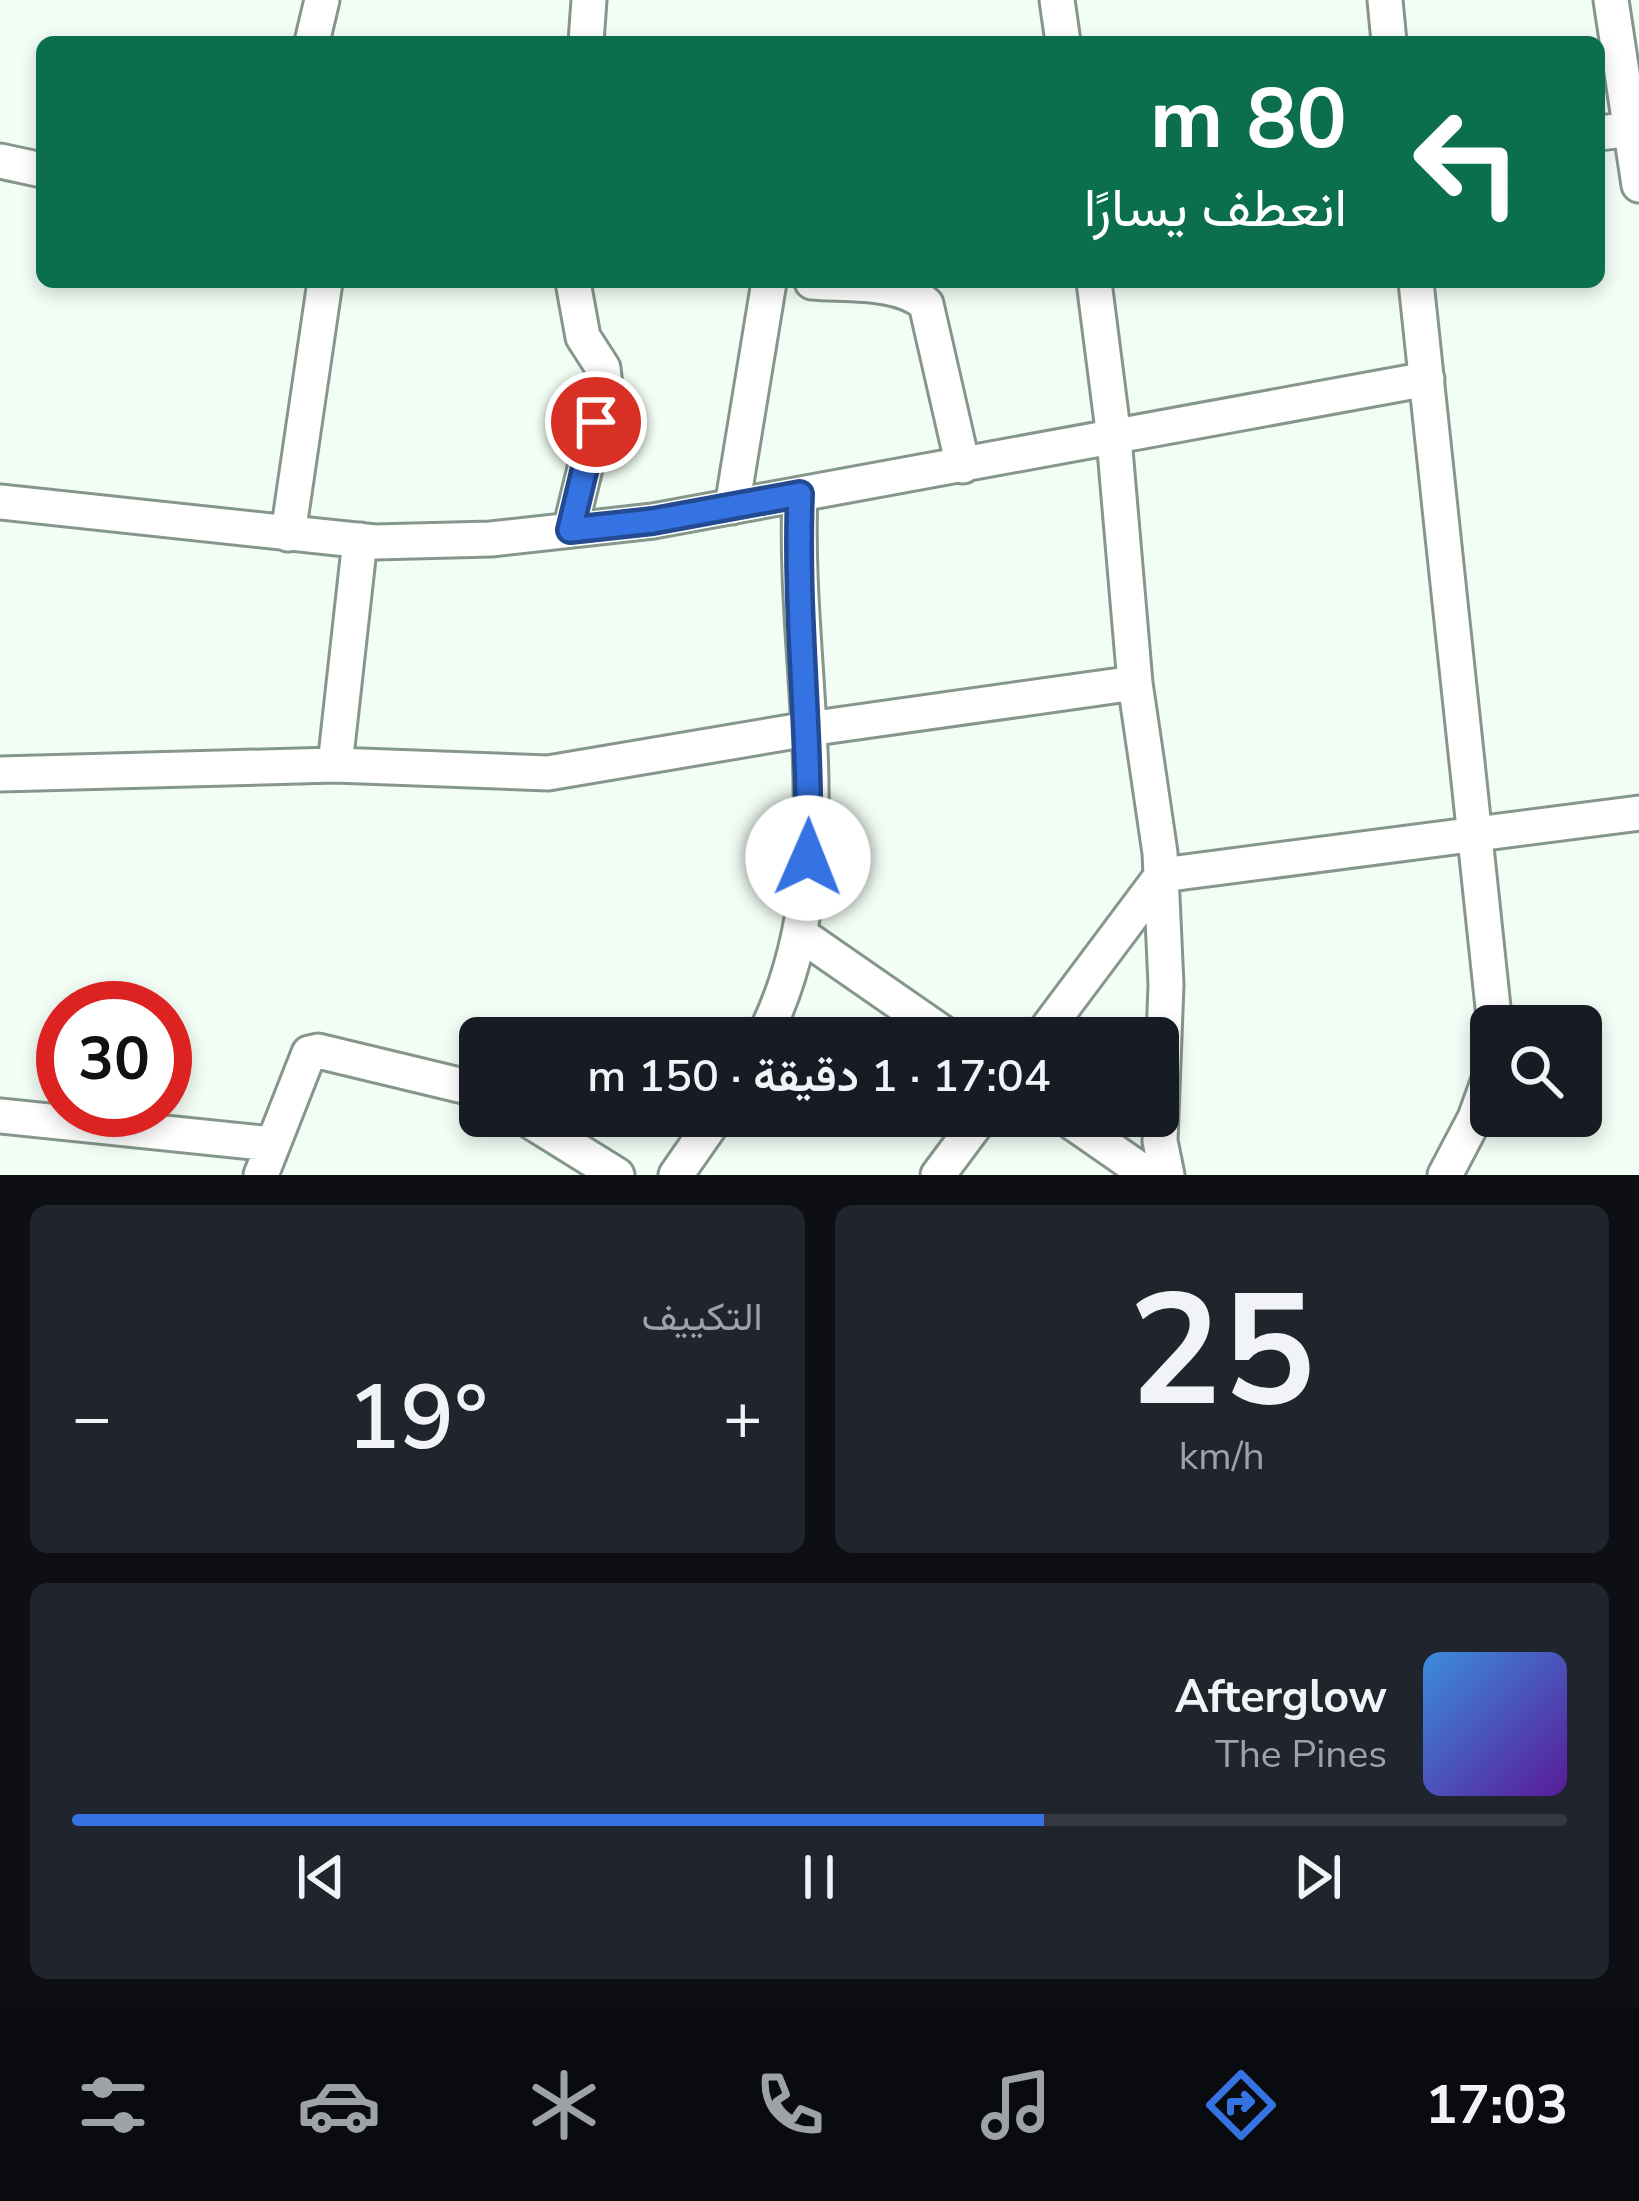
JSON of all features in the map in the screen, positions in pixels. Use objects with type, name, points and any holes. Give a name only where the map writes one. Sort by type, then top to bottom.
[{"type":"street","points":[[314,36],[322,0]]},
{"type":"street","points":[[586,36],[589,0]]},
{"type":"street","points":[[1058,0],[1062,36]]},
{"type":"street","points":[[1385,0],[1388,36]]},
{"type":"street","points":[[1611,0],[1616,131],[1639,185]]},
{"type":"street","points":[[0,161],[36,169]]},
{"type":"street","points":[[288,534],[324,288]]},
{"type":"street","points":[[570,530],[605,386],[603,368],[584,337],[574,288]]},
{"type":"street","points":[[731,507],[768,288]]},
{"type":"street","points":[[878,288],[914,294],[926,304],[963,466]]},
{"type":"street","points":[[1095,288],[1136,682],[1162,875],[1166,985],[1160,1141],[1167,1175]]},
{"type":"street","points":[[1417,288],[1493,1005]]},
{"type":"street","points":[[0,502],[360,540],[491,538],[653,521],[1426,379]]},
{"type":"street","points":[[774,1017],[784,996],[800,934],[808,858],[808,729],[797,560],[800,494]]},
{"type":"street","points":[[334,764],[360,540]]},
{"type":"street","points":[[0,774],[334,764],[548,772],[1136,682]]},
{"type":"street","points":[[1056,1017],[1162,875],[1639,813]]},
{"type":"street","points":[[800,934],[920,1017]]},
{"type":"street","points":[[0,1116],[267,1160],[309,1053],[459,1085]]},
{"type":"street","points":[[1445,1175],[1470,1128]]},
{"type":"street","points":[[556,1137],[617,1175]]},
{"type":"street","points":[[676,1175],[702,1137]]},
{"type":"street","points":[[938,1175],[966,1137]]},
{"type":"street","points":[[1093,1137],[1148,1175]]},
{"type":"route","points":[[596,422],[570,530],[653,521],[800,494],[797,560],[811,772],[808,858]]}]
